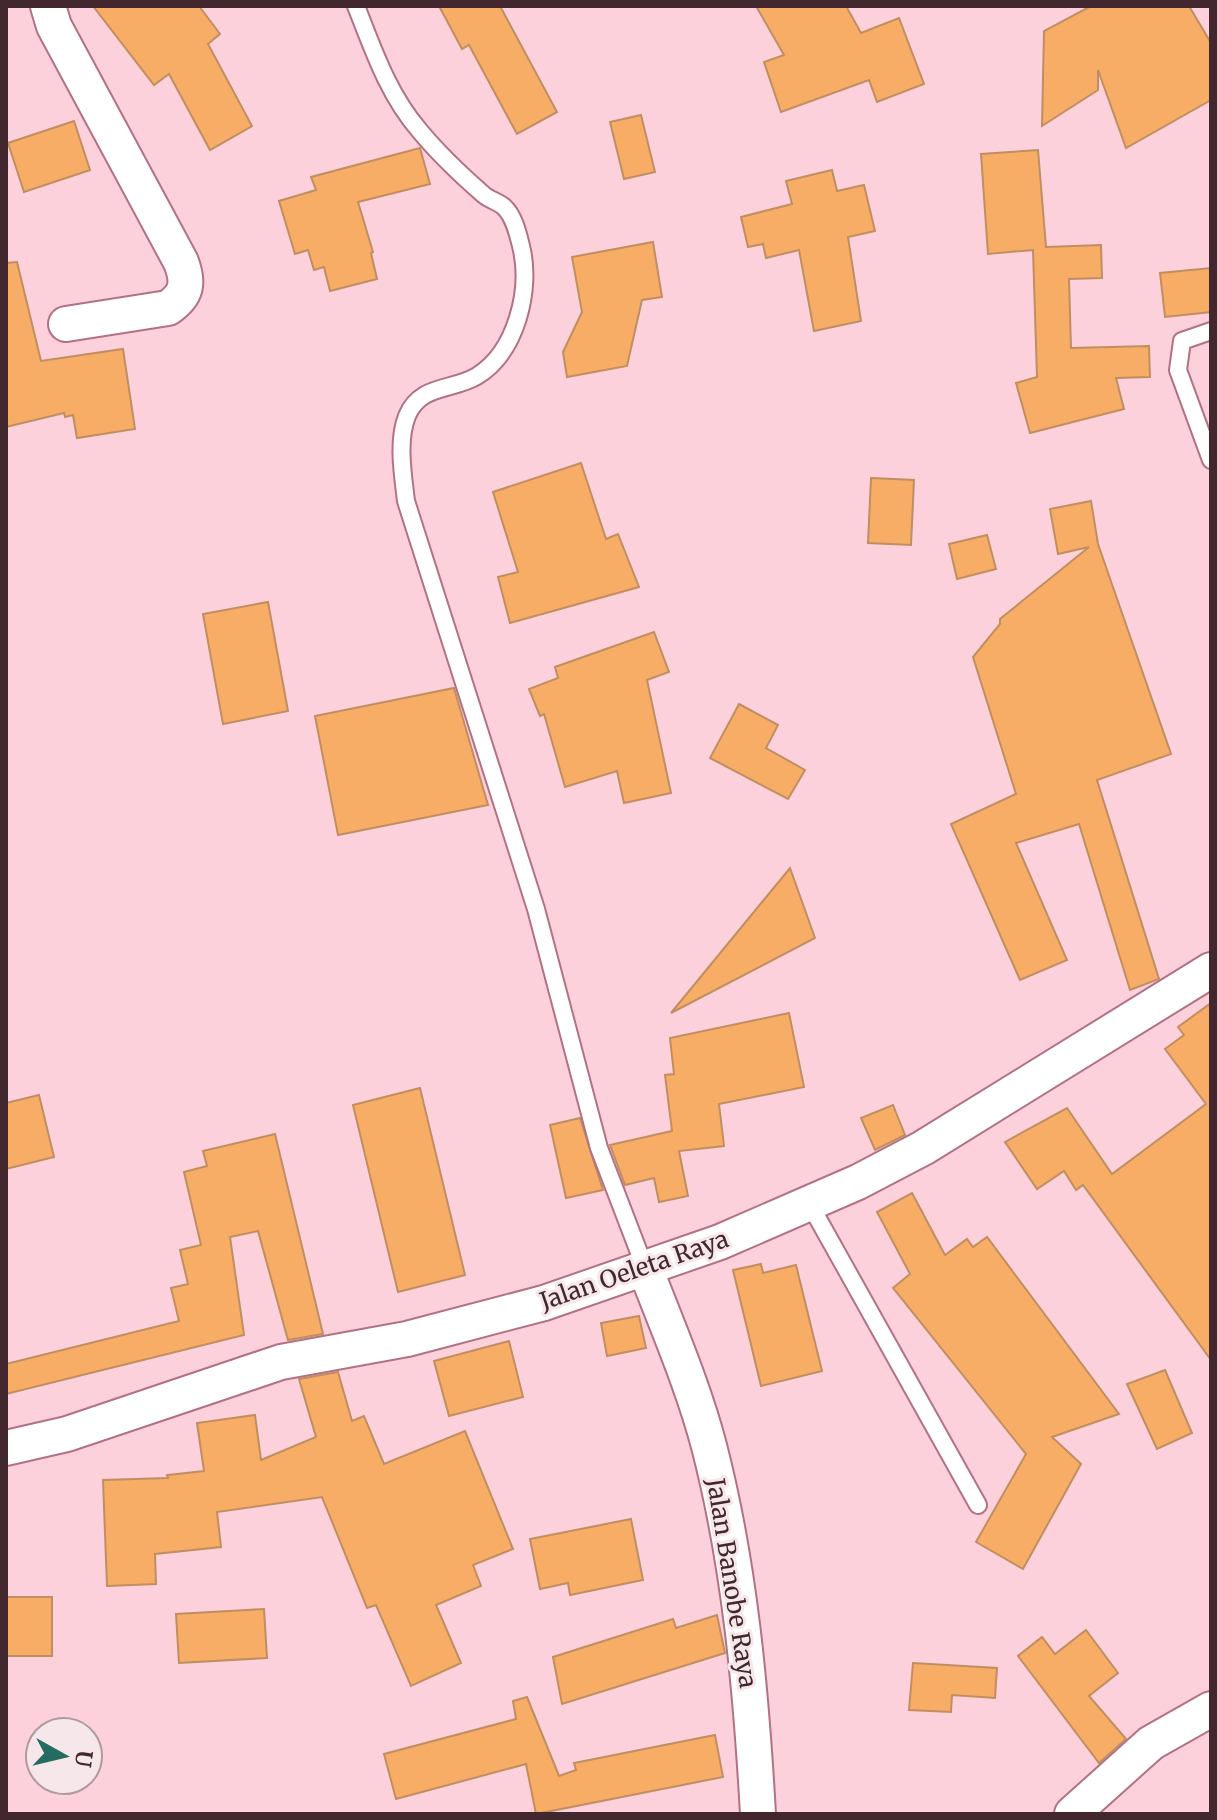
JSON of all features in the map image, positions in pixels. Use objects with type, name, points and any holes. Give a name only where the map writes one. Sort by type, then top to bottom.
[{"type":"street","points":[[48,6],[54,26],[181,262],[186,288],[181,299],[168,308],[66,324]]},
{"type":"street","name":"Jalan Oeleta Raya","points":[[6,1448],[67,1434],[281,1362],[407,1339],[544,1303],[720,1242],[808,1201],[858,1182],[923,1148],[1211,970]]},
{"type":"street","name":"Jalan Banobe Raya","points":[[645,1268],[708,1443],[729,1537],[752,1704],[758,1814]]},
{"type":"street","points":[[1091,1808],[1151,1743],[1211,1709]]},
{"type":"lane","points":[[356,6],[388,86],[417,128],[447,161],[486,197],[505,207],[521,247],[522,292],[516,327],[501,359],[475,378],[424,393],[406,417],[402,440],[406,501],[536,909],[599,1148],[645,1268]]},
{"type":"lane","points":[[1211,331],[1182,341],[1178,370],[1211,460]]},
{"type":"lane","points":[[808,1201],[978,1505]]},
{"type":"building","points":[[93,6],[199,6],[220,34],[208,44],[252,126],[210,150],[169,74],[154,85]]},
{"type":"building","points":[[439,6],[500,6],[557,112],[517,134],[469,45],[462,49]]},
{"type":"building","points":[[756,6],[846,6],[861,33],[899,18],[924,84],[877,102],[869,80],[781,112],[764,62],[784,55]]},
{"type":"building","points":[[1091,6],[1189,6],[1211,43],[1211,100],[1126,148],[1098,70],[1098,90],[1042,126],[1044,31]]},
{"type":"building","points":[[641,115],[655,172],[624,179],[610,122]]},
{"type":"building","points":[[74,121],[90,170],[24,192],[8,143]]},
{"type":"building","points":[[420,148],[430,184],[358,202],[373,252],[377,279],[330,291],[324,267],[314,270],[308,250],[295,254],[279,201],[316,190],[311,177]]},
{"type":"building","points":[[1038,150],[1046,247],[1101,245],[1102,278],[1069,279],[1071,348],[1149,346],[1150,377],[1116,378],[1124,409],[1030,433],[1016,383],[1037,377],[1033,250],[988,254],[981,154]]},
{"type":"building","points":[[832,170],[837,191],[864,185],[875,231],[848,237],[861,321],[814,331],[799,250],[766,258],[763,244],[748,247],[741,217],[792,204],[786,181]]},
{"type":"building","points":[[653,242],[662,297],[642,300],[627,366],[567,377],[563,352],[582,312],[572,257]]},
{"type":"building","points":[[17,262],[41,361],[123,349],[135,429],[77,438],[73,415],[65,417],[64,413],[6,427],[6,263]]},
{"type":"building","points":[[1211,268],[1211,312],[1165,317],[1160,273]]},
{"type":"building","points":[[581,463],[606,539],[618,534],[639,587],[510,623],[498,577],[518,572],[493,492]]},
{"type":"building","points":[[871,478],[914,480],[911,545],[868,543]]},
{"type":"building","points":[[1091,501],[1098,544],[1171,754],[1097,780],[1159,979],[1130,990],[1079,824],[1016,843],[1067,960],[1020,980],[951,824],[1016,794],[973,657],[1000,624],[1000,619],[1089,547],[1058,554],[1050,509]]},
{"type":"building","points":[[987,535],[996,569],[957,579],[949,544]]},
{"type":"building","points":[[268,602],[288,711],[223,724],[203,614]]},
{"type":"building","points":[[654,632],[669,672],[647,680],[671,793],[624,803],[617,771],[565,787],[544,714],[540,716],[529,689],[558,678],[555,667]]},
{"type":"building","points":[[454,688],[488,805],[338,835],[315,716]]},
{"type":"building","points":[[739,704],[778,725],[766,748],[805,770],[788,799],[710,758]]},
{"type":"building","points":[[790,868],[815,938],[671,1013]]},
{"type":"building","points":[[1211,1003],[1211,1360],[1083,1185],[1076,1190],[1064,1171],[1037,1189],[1005,1142],[1067,1108],[1112,1174],[1206,1104],[1165,1049],[1184,1035],[1178,1027]]},
{"type":"building","points":[[789,1013],[804,1087],[719,1104],[724,1146],[679,1151],[688,1196],[659,1202],[654,1178],[625,1185],[610,1145],[672,1131],[665,1075],[674,1074],[670,1038]]},
{"type":"building","points":[[420,1088],[465,1275],[398,1292],[353,1105]]},
{"type":"building","points":[[39,1095],[54,1157],[6,1169],[6,1103]]},
{"type":"building","points":[[893,1105],[905,1135],[875,1150],[861,1118]]},
{"type":"building","points":[[580,1118],[603,1190],[566,1198],[550,1125]]},
{"type":"building","points":[[275,1134],[323,1334],[288,1340],[258,1231],[230,1237],[244,1335],[6,1394],[6,1364],[179,1321],[171,1288],[188,1284],[180,1250],[201,1245],[184,1172],[207,1166],[203,1151]]},
{"type":"building","points":[[912,1193],[945,1255],[967,1239],[973,1247],[987,1237],[1119,1414],[1052,1437],[1081,1464],[1023,1569],[976,1542],[1026,1454],[893,1288],[910,1274],[877,1212]]},
{"type":"building","points":[[761,1264],[763,1273],[796,1265],[822,1371],[761,1386],[733,1270]]},
{"type":"building","points":[[639,1316],[646,1348],[607,1356],[601,1323]]},
{"type":"building","points":[[509,1341],[523,1397],[449,1416],[434,1361]]},
{"type":"building","points":[[1165,1370],[1192,1433],[1157,1449],[1127,1384]]},
{"type":"building","points":[[338,1372],[352,1421],[364,1416],[384,1464],[465,1431],[513,1549],[473,1565],[481,1586],[436,1605],[461,1663],[411,1686],[376,1605],[367,1608],[322,1497],[217,1512],[221,1547],[155,1554],[156,1584],[107,1586],[103,1480],[168,1478],[167,1475],[204,1471],[197,1423],[255,1415],[261,1460],[316,1437],[299,1379]]},
{"type":"building","points":[[631,1519],[643,1580],[570,1595],[568,1583],[540,1589],[530,1539]]},
{"type":"building","points":[[6,1597],[52,1597],[52,1656],[6,1656]]},
{"type":"building","points":[[264,1609],[267,1658],[179,1663],[176,1614]]},
{"type":"building","points":[[717,1615],[725,1653],[562,1704],[553,1657],[673,1619],[676,1628]]},
{"type":"building","points":[[1086,1630],[1118,1673],[1089,1696],[1126,1739],[1099,1763],[1018,1656],[1042,1637],[1055,1654]]},
{"type":"building","points":[[913,1663],[997,1668],[995,1698],[952,1695],[951,1712],[909,1710]]},
{"type":"building","points":[[527,1697],[559,1776],[576,1770],[574,1763],[715,1735],[723,1777],[536,1814],[526,1764],[396,1799],[384,1754],[516,1719],[513,1701]]}]
